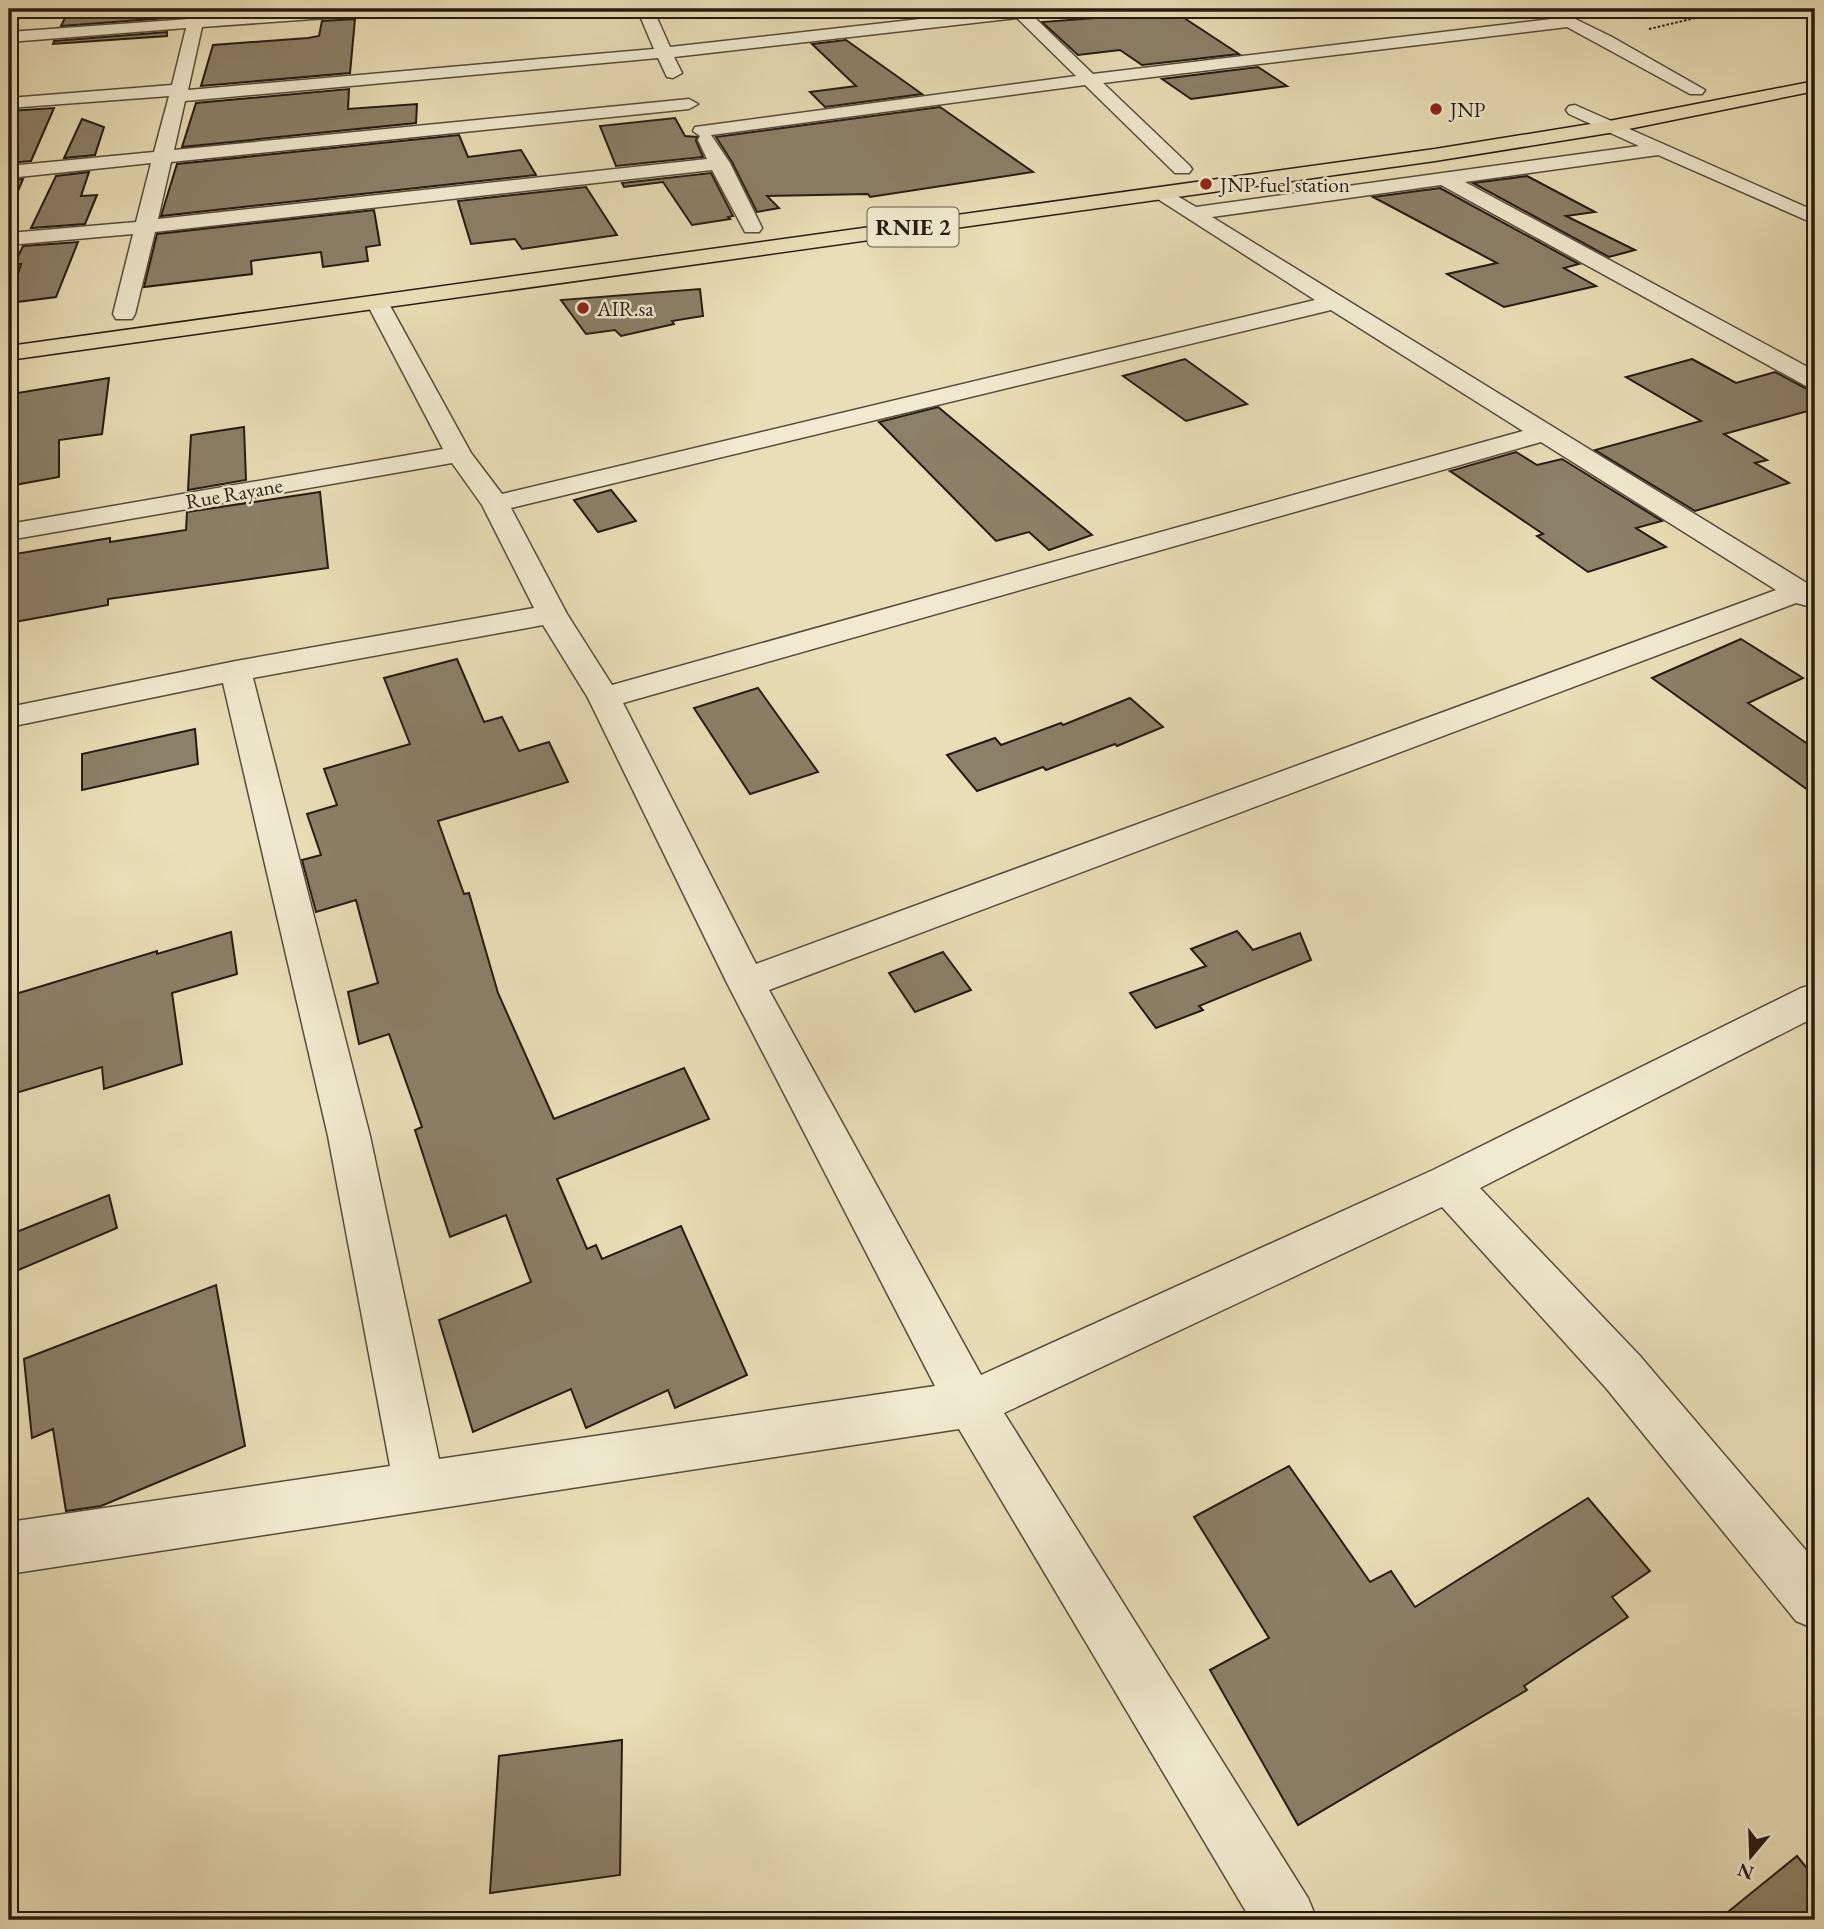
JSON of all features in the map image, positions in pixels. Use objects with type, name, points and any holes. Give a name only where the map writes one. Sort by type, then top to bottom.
[{"type":"main road","points":[[1656,97],[1815,66]]},
{"type":"main road","name":"RNIE 2","points":[[9,353],[767,246],[1157,184],[1609,128],[1815,86]]},
{"type":"main road","points":[[1549,115],[1616,104]]},
{"type":"main road","name":"RNIE 2","points":[[1157,184],[1182,169],[1208,166]]},
{"type":"main road","points":[[724,232],[759,227]]},
{"type":"main road","points":[[99,318],[152,310]]},
{"type":"street","points":[[9,37],[197,16],[383,9]]},
{"type":"street","points":[[645,9],[663,53],[702,131],[759,227]]},
{"type":"street","points":[[9,103],[178,93],[663,53],[1053,9]]},
{"type":"street","points":[[1544,9],[1696,90]]},
{"type":"street","points":[[1019,11],[1182,169]]},
{"type":"street","points":[[124,314],[197,16]]},
{"type":"street","points":[[702,131],[1091,79],[1568,22]]},
{"type":"street","points":[[9,172],[163,159],[689,104]]},
{"type":"street","points":[[1575,110],[1609,128],[1815,218]]},
{"type":"street","points":[[1192,214],[1658,149]]},
{"type":"street","points":[[9,239],[146,227],[720,163]]},
{"type":"street","points":[[1443,178],[1815,381]]},
{"type":"street","points":[[1157,184],[1192,214],[1808,597]]},
{"type":"street","points":[[377,302],[459,454],[495,504],[552,614],[604,698],[746,983],[971,1404],[1286,1920]]},
{"type":"street","points":[[495,504],[1335,302]]},
{"type":"street","points":[[604,698],[1545,433]]},
{"type":"street","name":"Rue Rayane","points":[[9,532],[459,454]]},
{"type":"street","points":[[746,983],[1808,597]]},
{"type":"street","points":[[9,717],[236,671],[552,614]]},
{"type":"street","points":[[236,671],[349,1136],[419,1487]]},
{"type":"street","points":[[9,1548],[971,1404],[1448,1183],[1815,999]]},
{"type":"street","points":[[1448,1183],[1622,1372],[1815,1602]]},
{"type":"path","points":[[1606,40],[1733,9]]},
{"type":"building","points":[[69,9],[166,9],[166,18],[61,26]]},
{"type":"building","points":[[1175,12],[1239,54],[1142,65],[1120,50],[1078,55],[1042,22]]},
{"type":"building","points":[[355,19],[350,73],[201,86],[213,45],[319,36],[322,21]]},
{"type":"building","points":[[167,32],[167,36],[53,44],[54,41]]},
{"type":"building","points":[[846,40],[922,94],[825,107],[810,92],[856,86],[812,44]]},
{"type":"building","points":[[1258,67],[1287,86],[1191,99],[1162,79]]},
{"type":"building","points":[[349,89],[348,109],[417,104],[416,123],[182,147],[196,103]]},
{"type":"building","points":[[940,107],[1033,172],[870,197],[868,194],[767,196],[779,208],[757,212],[716,137]]},
{"type":"building","points":[[54,108],[31,161],[9,163],[9,111]]},
{"type":"building","points":[[675,118],[685,136],[697,137],[696,141],[703,157],[616,166],[600,126]]},
{"type":"building","points":[[82,119],[104,127],[95,155],[64,158]]},
{"type":"building","points":[[459,135],[468,157],[521,150],[536,175],[161,216],[177,164]]},
{"type":"building","points":[[89,172],[81,196],[97,195],[85,224],[31,228],[56,176]]},
{"type":"building","points":[[711,173],[733,216],[728,217],[730,219],[692,225],[663,182],[624,187],[622,183]]},
{"type":"building","points":[[1527,176],[1595,212],[1566,216],[1635,250],[1609,257],[1473,183]]},
{"type":"building","points":[[23,179],[9,212],[9,180]]},
{"type":"building","points":[[586,187],[617,235],[522,249],[515,239],[471,244],[458,201]]},
{"type":"building","points":[[1440,188],[1579,264],[1564,268],[1596,286],[1504,307],[1447,274],[1497,263],[1373,197]]},
{"type":"building","points":[[374,210],[380,245],[366,247],[368,261],[323,267],[321,252],[251,261],[252,274],[144,287],[157,234]]},
{"type":"building","points":[[78,242],[56,297],[9,303],[21,264],[14,265],[23,246]]},
{"type":"building","points":[[700,289],[703,316],[672,321],[674,324],[621,336],[615,330],[586,334],[561,300]]},
{"type":"building","points":[[1185,359],[1247,404],[1186,421],[1123,376]]},
{"type":"building","points":[[1692,359],[1736,383],[1775,372],[1805,388],[1815,390],[1815,409],[1724,434],[1767,460],[1755,463],[1789,483],[1695,511],[1595,450],[1701,421],[1626,377]]},
{"type":"building","points":[[109,378],[102,434],[59,440],[59,477],[9,486],[9,406],[15,406],[17,393]]},
{"type":"building","points":[[938,407],[1092,535],[1049,550],[1029,532],[996,541],[879,422]]},
{"type":"building","points":[[244,427],[246,480],[188,490],[191,435]]},
{"type":"building","points":[[1516,452],[1537,465],[1562,459],[1662,521],[1636,528],[1666,547],[1588,572],[1537,536],[1543,534],[1450,471]]},
{"type":"building","points":[[611,490],[636,521],[598,532],[574,500]]},
{"type":"building","points":[[320,492],[328,568],[108,599],[108,605],[9,623],[9,555],[110,538],[110,542],[186,530],[187,512]]},
{"type":"building","points":[[1741,639],[1803,678],[1748,703],[1815,749],[1815,795],[1652,678]]},
{"type":"building","points":[[457,659],[484,722],[502,717],[519,751],[549,742],[568,782],[438,821],[464,894],[469,893],[498,993],[554,1119],[684,1068],[709,1119],[557,1179],[587,1249],[596,1245],[602,1259],[681,1226],[747,1375],[675,1408],[668,1390],[586,1428],[571,1389],[473,1432],[439,1320],[531,1282],[506,1215],[450,1237],[415,1130],[422,1127],[389,1034],[359,1044],[348,992],[378,983],[356,900],[316,912],[302,860],[321,855],[307,814],[337,805],[324,769],[410,744],[384,678]]},
{"type":"building","points":[[758,688],[818,772],[750,794],[694,708]]},
{"type":"building","points":[[1130,698],[1163,727],[1117,746],[1115,744],[1046,770],[1043,767],[977,791],[947,755],[995,738],[1001,745],[1061,723],[1063,725]]},
{"type":"building","points":[[195,729],[198,764],[82,790],[82,754]]},
{"type":"building","points":[[1237,931],[1253,950],[1300,933],[1311,960],[1199,1006],[1203,1010],[1156,1028],[1130,993],[1206,966],[1191,949]]},
{"type":"building","points":[[231,932],[237,974],[172,993],[182,1064],[104,1089],[102,1067],[16,1093],[9,996],[157,951],[157,954]]},
{"type":"building","points":[[943,952],[971,990],[915,1012],[889,973]]},
{"type":"building","points":[[109,1195],[117,1228],[9,1274],[9,1235]]},
{"type":"building","points":[[216,1285],[245,1446],[101,1506],[66,1511],[53,1429],[32,1438],[24,1359]]},
{"type":"building","points":[[1289,1466],[1370,1582],[1391,1571],[1415,1607],[1588,1498],[1650,1571],[1612,1597],[1628,1617],[1524,1686],[1527,1690],[1298,1825],[1210,1670],[1269,1638],[1194,1517]]},
{"type":"building","points":[[622,1740],[620,1875],[490,1893],[499,1756]]},
{"type":"building","points":[[1797,1856],[1815,1878],[1815,1920],[1718,1920]]},
{"type":"place","name":"JNP","points":[[1436,109]]},
{"type":"place","name":"JNP fuel station","points":[[1206,184]]},
{"type":"place","name":"AIR.sa","points":[[583,308]]}]
